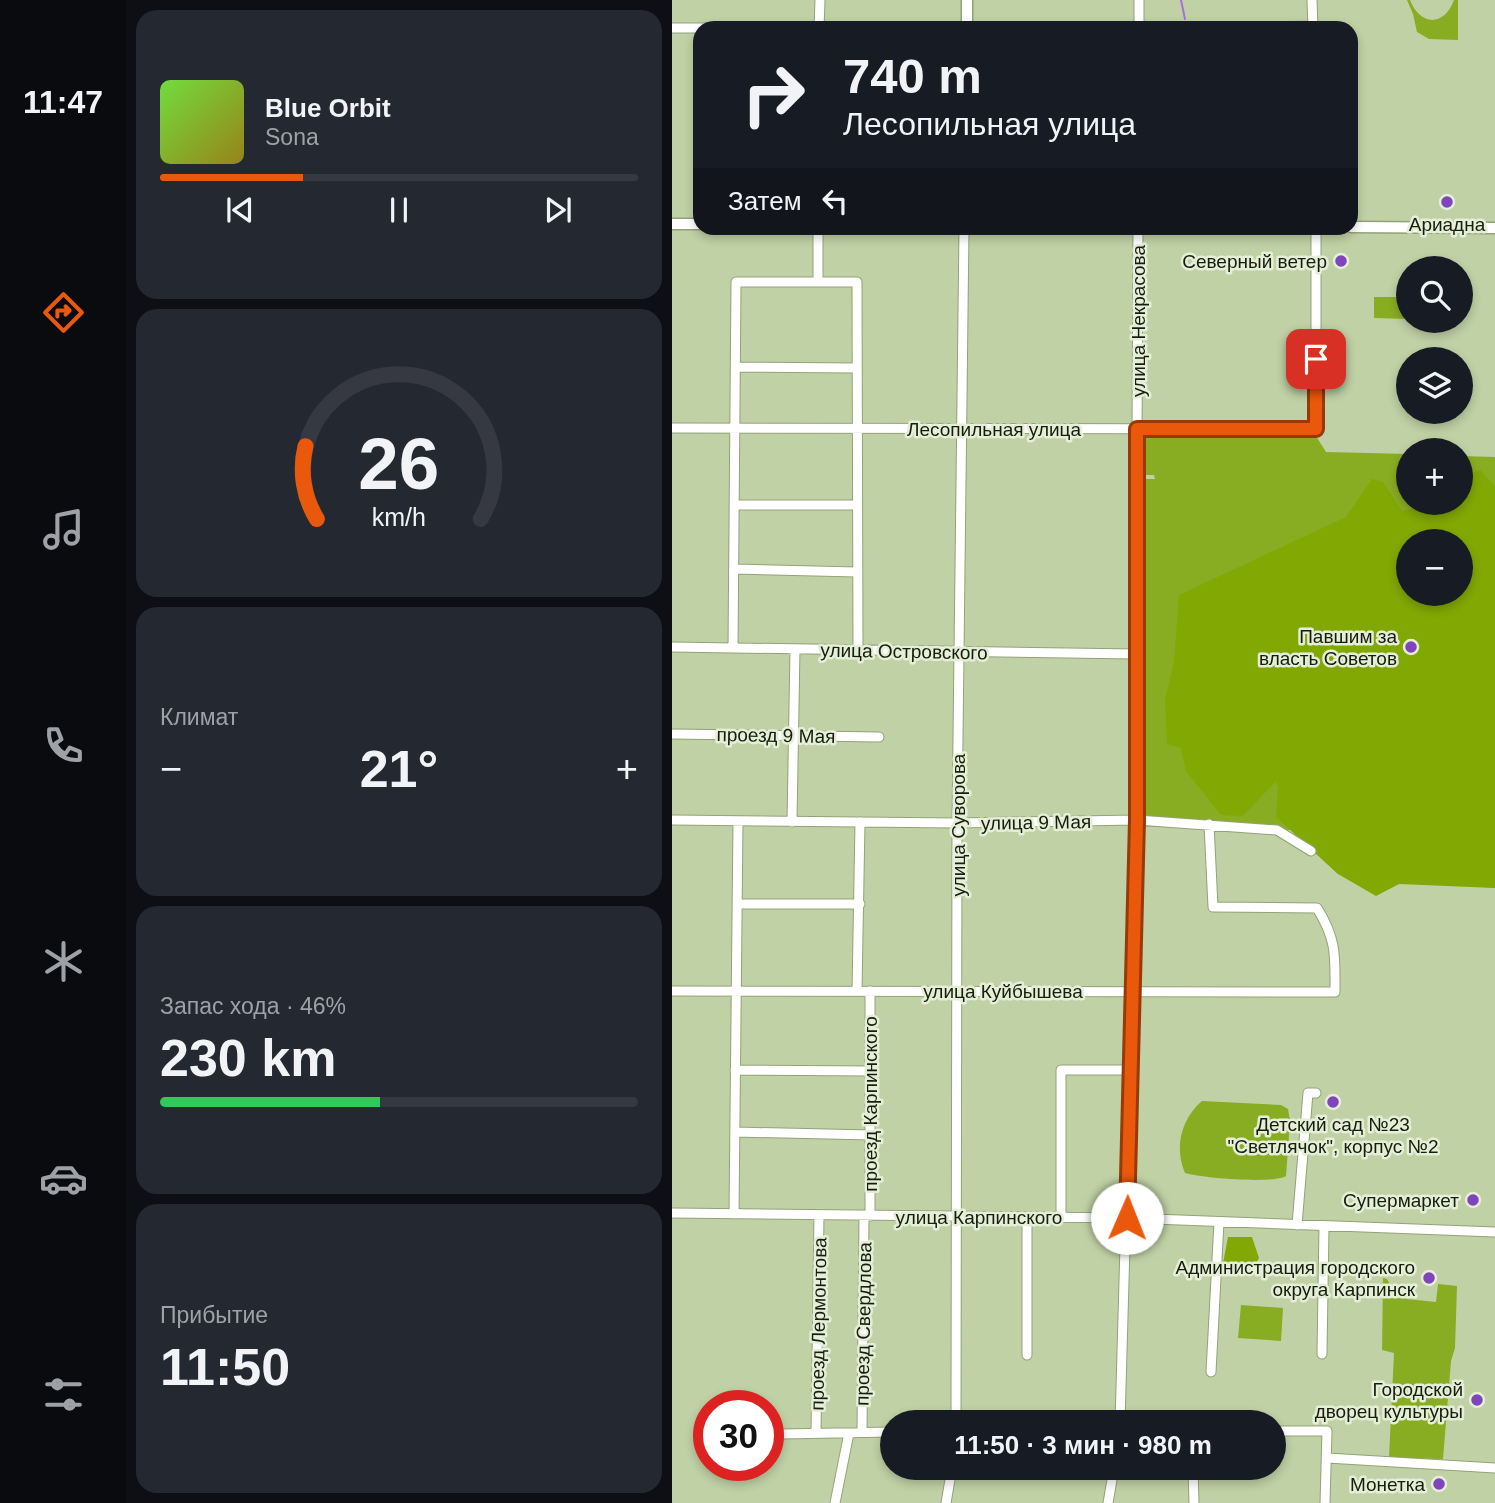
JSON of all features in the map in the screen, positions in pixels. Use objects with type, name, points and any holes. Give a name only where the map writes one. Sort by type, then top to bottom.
[{"type":"main road","points":[[967,0],[967,21]]},
{"type":"main road","points":[[672,224],[693,224]]},
{"type":"main road","points":[[1358,227],[1495,228]]},
{"type":"street","points":[[819,21],[820,0]]},
{"type":"street","points":[[1139,0],[1139,21]]},
{"type":"street","points":[[1312,0],[1313,21]]},
{"type":"street","points":[[672,28],[693,28]]},
{"type":"street","points":[[818,235],[818,282]]},
{"type":"street","name":"улица Суворова","points":[[956,1410],[957,823],[964,235]]},
{"type":"street","name":"улица Некрасова","points":[[1120,1410],[1137,820],[1138,235]]},
{"type":"street","name":"Лесопильная улица","points":[[672,428],[1316,429],[1316,235]]},
{"type":"street","points":[[733,648],[736,282],[857,282],[858,650]]},
{"type":"street","points":[[736,367],[856,368]]},
{"type":"street","points":[[735,505],[857,505]]},
{"type":"street","points":[[734,569],[857,572]]},
{"type":"street","name":"улица Островского","points":[[672,648],[1136,654]]},
{"type":"street","points":[[792,822],[795,649]]},
{"type":"street","name":"проезд 9 Мая","points":[[672,734],[879,737]]},
{"type":"street","name":"улица 9 Мая","points":[[672,820],[957,823],[1137,820],[1277,830],[1311,851]]},
{"type":"street","points":[[734,1214],[737,821]]},
{"type":"street","points":[[858,991],[860,822]]},
{"type":"street","name":"улица Куйбышева","points":[[672,990],[1335,992],[1331,931],[1317,908],[1213,907],[1209,824]]},
{"type":"street","points":[[737,904],[860,904]]},
{"type":"street","name":"проезд Карпинского","points":[[867,1216],[871,1135],[870,991]]},
{"type":"street","points":[[735,1070],[871,1072]]},
{"type":"street","points":[[1060,1217],[1061,1070],[1130,1070]]},
{"type":"street","points":[[1297,1225],[1308,1093],[1316,1093]]},
{"type":"street","points":[[734,1132],[871,1135]]},
{"type":"street","name":"улица Карпинского","points":[[672,1213],[1127,1218],[1495,1232]]},
{"type":"street","name":"проезд Лермонтова","points":[[816,1433],[819,1215]]},
{"type":"street","name":"проезд Свердлова","points":[[862,1432],[867,1216]]},
{"type":"street","points":[[1027,1218],[1027,1355]]},
{"type":"street","points":[[1211,1372],[1219,1222]]},
{"type":"street","points":[[1322,1354],[1324,1226]]},
{"type":"street","points":[[1286,1432],[1327,1430],[1325,1503]]},
{"type":"street","points":[[784,1434],[880,1432]]},
{"type":"street","points":[[835,1503],[849,1433]]},
{"type":"street","points":[[1327,1458],[1495,1468]]},
{"type":"street","points":[[946,1503],[949,1480]]},
{"type":"street","points":[[1108,1503],[1112,1480]]},
{"type":"street","points":[[1193,1480],[1194,1503]]},
{"type":"green space","points":[[1407,0],[1410,0],[1420,15],[1432,20],[1444,15],[1454,0],[1458,0],[1458,40],[1429,39],[1417,32]]},
{"type":"green space","points":[[1374,297],[1396,297],[1396,319],[1374,318]]},
{"type":"green space","points":[[1140,429],[1314,433],[1326,452],[1396,454],[1396,515],[1473,515],[1473,456],[1495,457],[1495,888],[1338,874],[1291,830],[1130,826],[1138,479],[1155,479],[1154,475],[1140,475]]},
{"type":"green space","points":[[1480,470],[1495,486],[1495,888],[1399,884],[1376,896],[1338,874],[1276,817],[1278,786],[1275,782],[1243,816],[1221,815],[1186,771],[1181,748],[1167,744],[1165,700],[1174,662],[1179,595],[1346,517],[1372,479],[1383,482],[1396,502],[1396,515],[1473,515],[1473,472]]},
{"type":"green space","points":[[1202,1101],[1281,1105],[1288,1109],[1290,1121],[1286,1176],[1253,1180],[1185,1173],[1180,1154],[1181,1134],[1189,1116]]},
{"type":"green space","points":[[1228,1237],[1252,1237],[1259,1258],[1251,1273],[1236,1276],[1221,1274]]},
{"type":"green space","points":[[1383,1278],[1387,1279],[1397,1298],[1436,1302],[1438,1284],[1457,1286],[1455,1348],[1451,1361],[1443,1459],[1389,1458],[1394,1353],[1382,1350]]},
{"type":"green space","points":[[1241,1305],[1283,1308],[1281,1341],[1238,1338]]},
{"type":"waterway","points":[[1181,0],[1185,19]]},
{"type":"place","name":"Ариадна","points":[[1447,202]]},
{"type":"place","name":"Северный ветер","points":[[1341,261]]},
{"type":"place","name":"Павшим за власть Советов","points":[[1411,647]]},
{"type":"place","name":"Детский сад №23 \"Светлячок\", корпус №2","points":[[1333,1102]]},
{"type":"place","name":"Супермаркет","points":[[1473,1200]]},
{"type":"place","name":"Администрация городского округа Карпинск","points":[[1429,1278]]},
{"type":"place","name":"Городской дворец культуры","points":[[1477,1400]]},
{"type":"place","name":"Монетка","points":[[1439,1484]]},
{"type":"route","points":[[1127,1218],[1137,820],[1137,429],[1316,429],[1316,359]]}]
